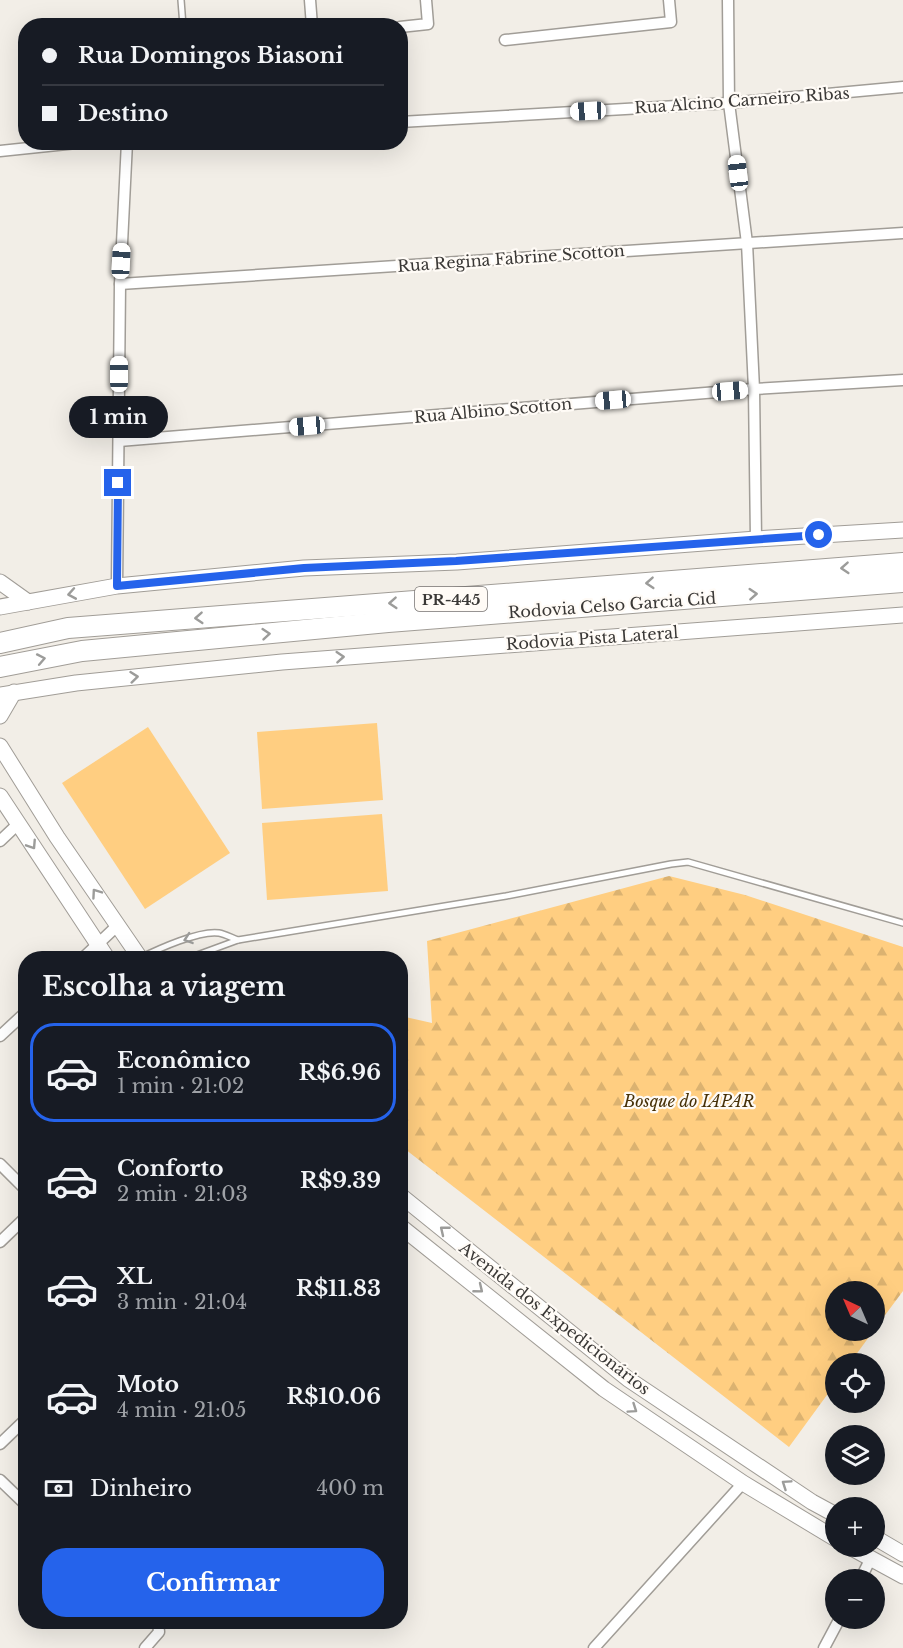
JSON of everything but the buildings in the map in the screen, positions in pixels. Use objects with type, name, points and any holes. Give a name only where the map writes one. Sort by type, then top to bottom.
[{"type":"highway","name":"Rodovia Celso Garcia Cid","points":[[0,643],[68,628],[903,563]]},
{"type":"highway","name":"Rodovia Celso Garcia Cid","points":[[0,667],[94,650],[388,622],[903,582]]},
{"type":"main road","points":[[0,607],[117,586],[304,568],[468,561],[903,530]]},
{"type":"main road","points":[[0,582],[28,602]]},
{"type":"main road","name":"Rodovia Pista Lateral","points":[[7,694],[76,683],[282,662],[903,615]]},
{"type":"main road","points":[[0,716],[7,694]]},
{"type":"main road","points":[[0,746],[57,837],[135,951]]},
{"type":"main road","points":[[0,796],[102,951]]},
{"type":"main road","name":"Avenida dos Expedicionários","points":[[408,1201],[628,1379],[825,1509]]},
{"type":"main road","name":"Avenida dos Expedicionários","points":[[408,1232],[604,1389],[743,1483],[825,1532]]},
{"type":"main road","points":[[743,1483],[757,1464]]},
{"type":"main road","points":[[885,1543],[903,1554]]},
{"type":"main road","points":[[872,1558],[903,1576]]},
{"type":"street","points":[[310,0],[311,18]]},
{"type":"street","points":[[408,26],[428,24],[426,0]]},
{"type":"street","points":[[505,40],[671,22],[669,0]]},
{"type":"street","points":[[728,0],[729,103],[747,243],[754,389],[756,539]]},
{"type":"street","name":"Rua Alcino Carneiro Ribas","points":[[408,122],[729,103],[903,87]]},
{"type":"street","points":[[0,151],[18,149]]},
{"type":"street","points":[[117,586],[120,284],[127,150]]},
{"type":"street","name":"Rua Regina Fabrine Scotton","points":[[120,284],[903,232]]},
{"type":"street","name":"Rua Albino Scotton","points":[[119,441],[754,389],[903,380]]},
{"type":"street","points":[[0,841],[18,824]]},
{"type":"street","points":[[91,951],[118,925]]},
{"type":"street","points":[[0,1036],[18,1019]]},
{"type":"street","points":[[0,1164],[18,1182]]},
{"type":"street","points":[[0,1242],[18,1225]]},
{"type":"street","points":[[0,1444],[18,1427]]},
{"type":"street","points":[[0,1480],[18,1499]]},
{"type":"street","points":[[594,1648],[743,1483]]},
{"type":"street","points":[[866,1569],[872,1558]]},
{"type":"street","points":[[145,1648],[159,1632],[159,1629]]},
{"type":"street","points":[[824,1648],[834,1629]]},
{"type":"lane","points":[[181,0],[182,18]]},
{"type":"lane","points":[[208,951],[238,940],[506,896],[688,862],[903,923]]},
{"type":"lane","points":[[156,951],[203,934],[219,933],[238,940]]},
{"type":"green space","points":[[377,723],[383,800],[262,809],[257,732]]},
{"type":"green space","points":[[148,727],[230,853],[145,909],[62,783]]},
{"type":"green space","points":[[382,814],[388,891],[267,900],[262,823]]},
{"type":"green space","name":"Bosque do IAPAR","points":[[669,876],[745,895],[903,947],[903,1291],[885,1315],[885,1281],[825,1281],[825,1341],[866,1341],[857,1353],[825,1353],[825,1398],[789,1447],[408,1151],[408,1018],[432,1023],[427,941]]},
{"type":"route","points":[[118,483],[117,586],[304,568],[456,561],[819,535]]}]
